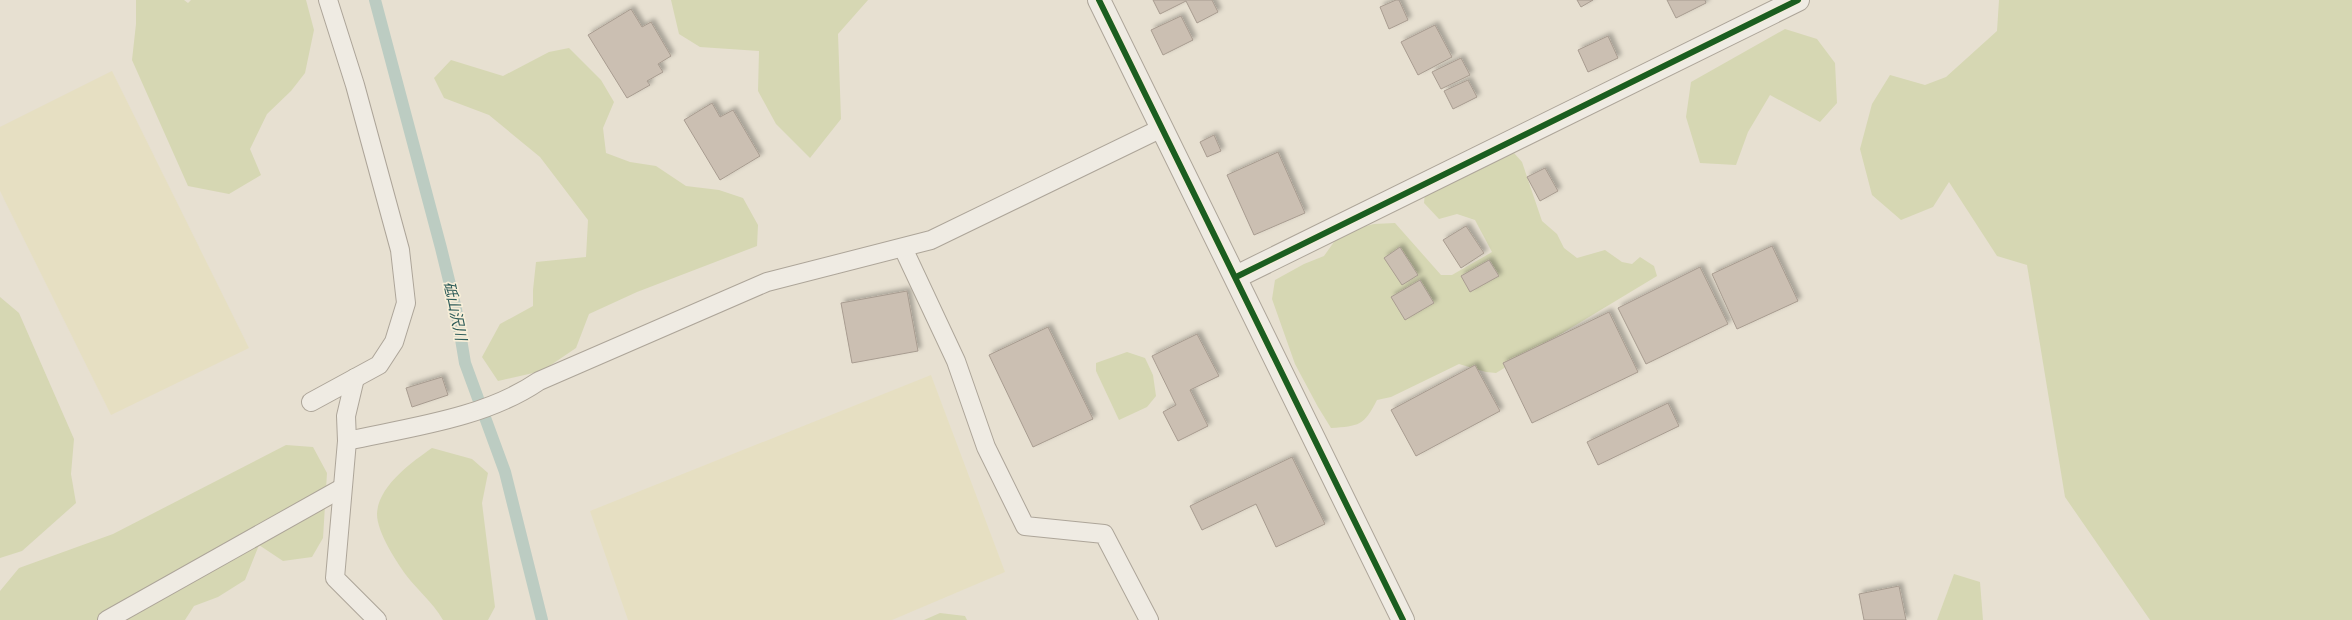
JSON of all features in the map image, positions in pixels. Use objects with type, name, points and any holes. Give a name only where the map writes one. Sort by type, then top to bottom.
[{"type":"street","points":[[1099,0],[1403,620]]},
{"type":"street","points":[[1236,277],[1798,0]]},
{"type":"lane","points":[[311,402],[379,365],[394,342],[406,303],[400,250],[356,85],[328,0]]},
{"type":"lane","points":[[347,441],[456,416],[518,395],[539,381],[767,282],[931,240],[1162,128]]},
{"type":"lane","points":[[903,248],[956,361],[986,447],[1025,526],[1104,534],[1149,620]]},
{"type":"lane","points":[[355,378],[346,416],[347,441],[335,578],[377,620]]},
{"type":"lane","points":[[107,620],[342,488]]},
{"type":"shaded area","points":[[112,71],[249,348],[111,415],[0,191],[0,127]]},
{"type":"shaded area","points":[[931,375],[1005,572],[892,620],[628,620],[590,511]]},
{"type":"green space","points":[[136,0],[184,0],[188,3],[191,0],[306,0],[314,30],[305,73],[291,91],[267,114],[250,149],[261,175],[229,194],[188,186],[132,60],[136,24]]},
{"type":"green space","points":[[671,0],[868,0],[838,34],[841,119],[810,158],[776,124],[758,91],[759,51],[700,47],[679,34]]},
{"type":"green space","points":[[1999,0],[2352,0],[2352,620],[2150,620],[2065,497],[2027,265],[1997,256],[1949,182],[1933,207],[1901,220],[1872,195],[1860,149],[1872,104],[1890,75],[1925,85],[1946,77],[1997,31]]},
{"type":"green space","points":[[1785,29],[1817,39],[1835,63],[1837,103],[1820,122],[1770,95],[1748,132],[1736,165],[1700,163],[1686,117],[1691,82]]},
{"type":"green space","points":[[569,48],[601,80],[614,102],[603,128],[606,153],[630,162],[656,166],[686,186],[719,190],[743,198],[758,225],[757,246],[637,292],[589,314],[576,348],[542,371],[498,381],[482,357],[500,324],[533,306],[536,262],[586,257],[588,220],[540,157],[489,115],[444,98],[434,78],[451,60],[503,76],[549,52]]},
{"type":"green space","points":[[1514,153],[1522,162],[1542,221],[1557,234],[1564,248],[1577,258],[1605,250],[1622,262],[1632,264],[1640,257],[1654,266],[1657,276],[1496,373],[1486,372],[1459,364],[1391,397],[1377,400],[1368,415],[1360,423],[1331,428],[1295,364],[1272,299],[1275,280],[1304,264],[1324,256],[1341,232],[1374,224],[1395,223],[1441,275],[1452,275],[1492,252],[1475,220],[1457,214],[1439,219],[1424,203],[1425,193]]},
{"type":"green space","points":[[0,297],[19,313],[74,439],[71,474],[76,503],[22,551],[0,558]]},
{"type":"green space","points":[[1127,352],[1145,358],[1153,375],[1156,396],[1147,407],[1119,420],[1096,371],[1096,363]]},
{"type":"green space","points":[[286,445],[313,447],[327,473],[323,538],[312,557],[283,561],[259,545],[245,580],[218,597],[194,606],[185,620],[0,620],[0,591],[19,568],[113,534]]},
{"type":"green space","points":[[432,448],[472,459],[488,473],[482,503],[495,607],[488,620],[443,620],[402,569],[392,554],[380,529],[377,514],[383,494],[397,476],[415,460]]},
{"type":"green space","points":[[1954,574],[1980,582],[1983,620],[1937,620]]},
{"type":"green space","points":[[940,613],[965,616],[967,620],[924,620]]},
{"type":"building","points":[[1153,0],[1212,0],[1218,12],[1197,23],[1186,1],[1160,14]]},
{"type":"building","points":[[1399,0],[1408,20],[1389,29],[1380,7]]},
{"type":"building","points":[[1577,0],[1593,0],[1581,7]]},
{"type":"building","points":[[1667,0],[1705,0],[1706,3],[1676,18]]},
{"type":"building","points":[[631,9],[642,27],[651,22],[671,56],[658,64],[663,72],[647,81],[650,85],[627,98],[588,35]]},
{"type":"building","points":[[1181,16],[1193,40],[1163,55],[1151,30]]},
{"type":"building","points":[[1435,25],[1452,57],[1418,75],[1401,42]]},
{"type":"building","points":[[1608,36],[1618,58],[1588,72],[1578,50]]},
{"type":"building","points":[[1461,58],[1470,75],[1441,89],[1432,72]]},
{"type":"building","points":[[1468,80],[1477,97],[1453,109],[1444,91]]},
{"type":"building","points":[[712,103],[720,117],[733,110],[760,156],[720,180],[684,120]]},
{"type":"building","points":[[1214,135],[1221,151],[1207,157],[1200,142]]},
{"type":"building","points":[[1278,152],[1305,213],[1254,235],[1227,175]]},
{"type":"building","points":[[1545,168],[1558,191],[1540,201],[1527,177]]},
{"type":"building","points":[[1466,226],[1484,253],[1461,268],[1443,240]]},
{"type":"building","points":[[1772,246],[1798,301],[1737,329],[1712,274]]},
{"type":"building","points":[[1400,247],[1418,275],[1402,285],[1384,258]]},
{"type":"building","points":[[1489,260],[1499,276],[1470,292],[1461,276]]},
{"type":"building","points":[[1700,267],[1728,324],[1646,364],[1618,308]]},
{"type":"building","points":[[1420,280],[1434,303],[1405,320],[1391,297]]},
{"type":"building","points":[[907,291],[918,351],[852,363],[841,303]]},
{"type":"building","points":[[1609,312],[1638,372],[1532,423],[1503,363]]},
{"type":"building","points":[[1048,327],[1093,419],[1033,447],[989,355]]},
{"type":"building","points":[[1197,334],[1219,376],[1190,390],[1208,426],[1178,441],[1163,412],[1176,405],[1152,356]]},
{"type":"building","points":[[1475,365],[1500,411],[1416,456],[1391,410]]},
{"type":"building","points":[[442,377],[448,395],[412,407],[406,388]]},
{"type":"building","points":[[1668,403],[1679,426],[1598,465],[1587,442]]},
{"type":"building","points":[[1292,457],[1325,524],[1276,547],[1256,504],[1202,530],[1190,506]]},
{"type":"building","points":[[1899,586],[1906,620],[1864,620],[1859,594]]},
{"type":"waterway","name":"砥山沢川","points":[[375,0],[441,248],[456,309],[465,363],[505,472],[542,620]]},
{"type":"cycle path","points":[[1099,0],[1403,620]]},
{"type":"cycle path","points":[[1236,277],[1798,0]]}]
